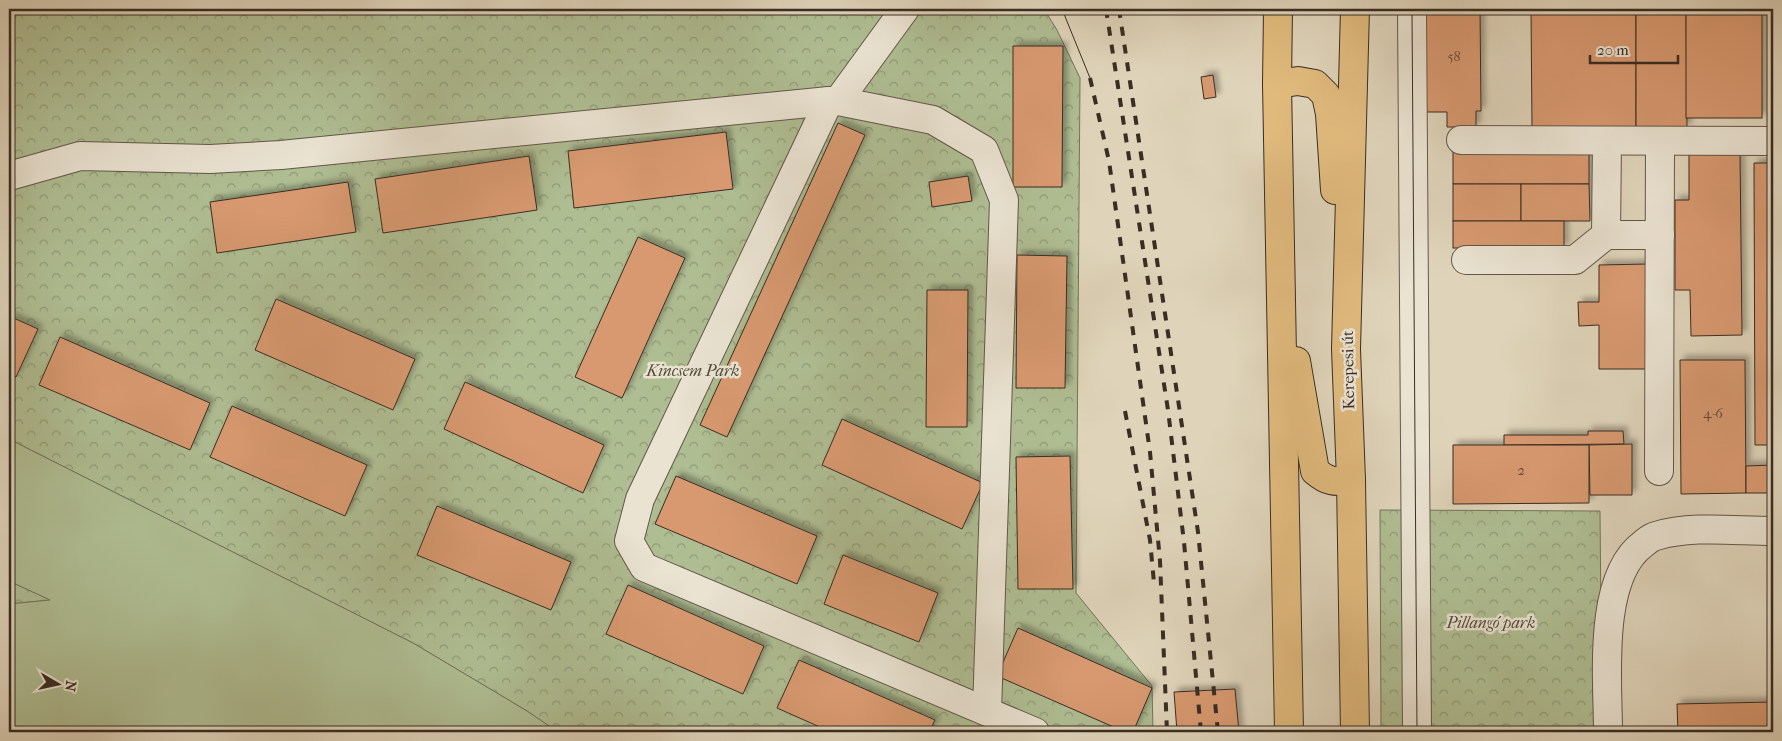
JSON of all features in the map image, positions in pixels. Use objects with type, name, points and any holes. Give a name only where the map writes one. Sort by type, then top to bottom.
[{"type":"main road","points":[[1278,9],[1277,84],[1289,732]]},
{"type":"main road","name":"Kerepesi út","points":[[1355,9],[1346,349],[1351,480],[1355,732]]},
{"type":"main road","points":[[1277,84],[1298,81],[1315,84],[1326,95],[1330,114],[1346,349]]},
{"type":"main road","points":[[1281,274],[1315,471],[1324,479],[1335,482],[1351,480]]},
{"type":"street","points":[[905,9],[834,101],[640,498],[629,541],[644,566],[1035,732]]},
{"type":"street","points":[[1412,9],[1417,732]]},
{"type":"street","points":[[9,176],[80,156],[210,159],[281,155],[834,101],[933,120],[984,150],[1004,200],[987,712]]},
{"type":"street","points":[[1461,140],[1773,141]]},
{"type":"street","points":[[1606,235],[1607,141]]},
{"type":"street","points":[[1659,471],[1660,141]]},
{"type":"street","points":[[1466,260],[1575,260],[1606,235],[1660,236]]},
{"type":"street","points":[[1608,732],[1607,639],[1612,603],[1622,572],[1632,552],[1653,537],[1685,531],[1773,531]]},
{"type":"green space","name":"Kincsem Park","points":[[9,9],[1044,9],[1057,30],[1080,78],[1076,593],[1152,686],[1153,732],[558,732],[527,711],[413,643],[9,439]]},
{"type":"green space","points":[[9,439],[413,643],[527,711],[558,732],[9,732],[9,604],[50,600],[9,581]]},
{"type":"green space","name":"Pillangó park","points":[[1380,510],[1600,511],[1602,732],[1381,732]]},
{"type":"green space","points":[[9,581],[51,600],[9,604]]},
{"type":"building","points":[[1425,9],[1480,9],[1481,111],[1476,111],[1476,127],[1447,127],[1447,112],[1425,112]]},
{"type":"building","points":[[1531,9],[1636,9],[1636,128],[1532,129]]},
{"type":"building","points":[[1636,9],[1686,9],[1687,128],[1636,128]]},
{"type":"building","points":[[1686,9],[1762,9],[1762,118],[1686,118]]},
{"type":"building","points":[[1013,46],[1063,46],[1062,187],[1013,187]]},
{"type":"building","points":[[1213,75],[1216,97],[1204,99],[1201,77]]},
{"type":"building","points":[[838,123],[865,135],[727,437],[700,425]]},
{"type":"building","points":[[726,132],[733,189],[574,208],[568,151]]},
{"type":"building","points":[[1589,149],[1589,184],[1453,184],[1453,150]]},
{"type":"building","points":[[1740,152],[1742,335],[1691,336],[1690,290],[1675,290],[1675,200],[1689,200],[1689,153]]},
{"type":"building","points":[[529,156],[537,210],[383,233],[375,179]]},
{"type":"building","points":[[1754,163],[1773,163],[1773,445],[1755,445]]},
{"type":"building","points":[[968,176],[972,201],[932,207],[929,182]]},
{"type":"building","points":[[348,182],[356,232],[217,253],[210,202]]},
{"type":"building","points":[[1453,184],[1521,184],[1521,221],[1453,221]]},
{"type":"building","points":[[1521,184],[1589,184],[1590,221],[1521,221]]},
{"type":"building","points":[[1453,221],[1564,221],[1564,248],[1453,248]]},
{"type":"building","points":[[638,237],[685,258],[622,398],[575,377]]},
{"type":"building","points":[[1017,255],[1067,256],[1065,388],[1016,388]]},
{"type":"building","points":[[1647,264],[1647,369],[1599,369],[1599,325],[1579,326],[1578,302],[1599,302],[1599,265]]},
{"type":"building","points":[[927,290],[968,290],[967,427],[926,427]]},
{"type":"building","points":[[276,299],[415,359],[393,410],[255,350]]},
{"type":"building","points":[[9,316],[38,329],[16,377],[9,373]]},
{"type":"building","points":[[60,337],[210,403],[190,450],[39,385]]},
{"type":"building","points":[[1680,360],[1745,360],[1746,493],[1681,494]]},
{"type":"building","points":[[465,382],[604,445],[583,493],[444,429]]},
{"type":"building","points":[[232,406],[367,465],[345,516],[210,457]]},
{"type":"building","points":[[842,419],[983,483],[962,529],[822,465]]},
{"type":"building","points":[[1588,431],[1623,431],[1624,444],[1504,445],[1504,435],[1588,435]]},
{"type":"building","points":[[1632,444],[1632,495],[1590,495],[1589,445]]},
{"type":"building","points":[[1453,445],[1589,445],[1589,503],[1453,504]]},
{"type":"building","points":[[1070,456],[1073,589],[1018,589],[1016,457]]},
{"type":"building","points":[[1773,465],[1773,493],[1746,493],[1746,466]]},
{"type":"building","points":[[676,476],[817,536],[797,584],[655,524]]},
{"type":"building","points":[[437,506],[571,562],[551,610],[417,555]]},
{"type":"building","points":[[843,555],[938,593],[919,642],[824,604]]},
{"type":"building","points":[[628,585],[764,646],[743,694],[606,634]]},
{"type":"building","points":[[1018,628],[1152,688],[1133,732],[1125,732],[997,676]]},
{"type":"building","points":[[799,660],[935,720],[929,732],[831,732],[777,708]]},
{"type":"building","points":[[1235,689],[1239,732],[1177,732],[1174,692]]},
{"type":"building","points":[[1773,702],[1773,732],[1678,732],[1677,704]]},
{"type":"tram line","points":[[1062,9],[1090,78]]},
{"type":"tram line","points":[[1412,9],[1417,732]]},
{"type":"railway","points":[[1106,9],[1168,410],[1184,542],[1201,732]]},
{"type":"railway","points":[[1119,9],[1198,532],[1218,732]]},
{"type":"railway","points":[[1090,78],[1109,161],[1150,452],[1160,561],[1167,732]]},
{"type":"railway","points":[[1125,411],[1150,540],[1154,583]]}]
